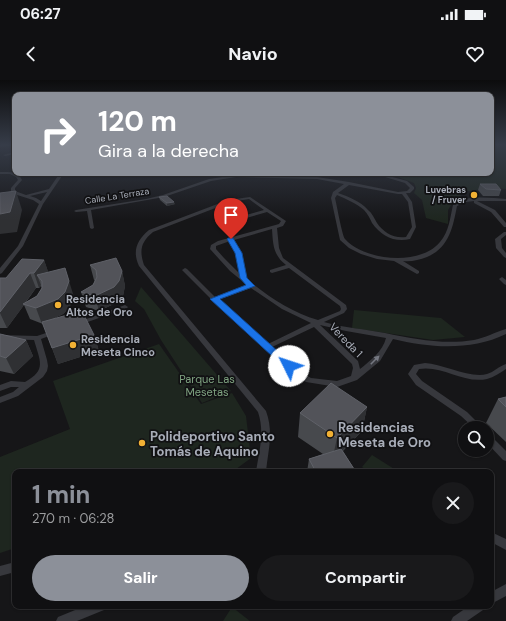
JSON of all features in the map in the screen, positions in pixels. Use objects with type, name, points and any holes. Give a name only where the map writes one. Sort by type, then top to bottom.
[{"type":"street","points":[[0,173],[12,173]]},
{"type":"street","points":[[18,176],[20,180],[13,192],[27,195],[36,199],[41,204]]},
{"type":"street","points":[[0,272],[20,246],[41,204],[60,176]]},
{"type":"street","points":[[335,193],[352,200],[364,208],[382,232],[390,237],[402,240],[408,238],[414,227],[410,202],[404,193],[410,191],[412,186],[401,180],[386,176]]},
{"type":"street","name":"Calle La Terraza","points":[[76,210],[146,200],[164,196],[210,180],[225,177],[310,177],[404,193]]},
{"type":"street","points":[[349,183],[335,193],[333,198],[342,239],[359,252],[376,257],[396,260],[417,258],[436,250],[444,242],[450,230],[455,205],[460,201],[506,200]]},
{"type":"street","points":[[27,195],[51,190]]},
{"type":"street","points":[[261,468],[268,429],[267,421],[262,411],[141,265],[138,252],[141,240],[151,231],[214,206],[239,199],[250,198],[284,221],[281,225],[214,245],[213,249],[229,267],[251,286],[272,301],[315,322],[414,341],[446,344],[474,342],[499,336],[506,331]]},
{"type":"street","points":[[470,200],[485,205],[495,213],[506,226]]},
{"type":"street","points":[[492,200],[491,204],[495,213]]},
{"type":"street","points":[[89,209],[92,228]]},
{"type":"street","points":[[223,223],[268,210]]},
{"type":"street","points":[[267,347],[315,322],[342,312],[344,309],[343,305],[289,266],[278,254],[274,227]]},
{"type":"street","points":[[506,233],[498,239],[499,248],[506,256]]},
{"type":"street","points":[[231,239],[239,253],[243,278]]},
{"type":"street","points":[[396,260],[417,272]]},
{"type":"street","points":[[272,271],[289,266]]},
{"type":"street","name":"Vereda 1","points":[[185,270],[214,299],[299,376],[309,380],[337,384],[354,378],[377,360],[389,341],[390,336]]},
{"type":"street","points":[[214,299],[251,286]]},
{"type":"street","points":[[74,325],[125,307]]},
{"type":"street","name":"Vereda 1","points":[[315,322],[356,363],[356,373],[354,378]]},
{"type":"street","points":[[0,337],[37,338],[59,330]]},
{"type":"street","points":[[0,400],[16,394],[43,374],[45,364],[37,338]]},
{"type":"street","points":[[472,421],[464,414],[419,383],[412,374],[417,367],[429,366],[461,375],[484,377],[506,366]]},
{"type":"street","points":[[0,388],[12,384],[25,386]]},
{"type":"street","points":[[494,444],[506,457]]},
{"type":"street","points":[[494,539],[506,545]]},
{"type":"street","points":[[0,572],[12,568]]},
{"type":"street","points":[[494,596],[506,590]]},
{"type":"street","points":[[62,621],[92,609]]},
{"type":"street","points":[[457,621],[475,609]]},
{"type":"green space","points":[[494,169],[506,169],[506,189],[488,187],[472,191],[459,191],[462,199],[453,202],[448,210],[448,224],[426,218],[422,200],[414,193],[416,188],[414,183],[395,176],[494,176]]},
{"type":"green space","name":"Parque Las Mesetas","points":[[141,287],[231,391],[202,403],[161,340],[144,309],[135,301]]},
{"type":"green space","points":[[354,310],[441,318],[465,337],[433,340],[352,328]]},
{"type":"green space","name":"Polideportivo Santo Tomás de Aquino","points":[[159,344],[201,404],[232,393],[246,416],[251,458],[236,469],[12,469],[12,549],[0,553],[0,457],[70,429],[53,381]]},
{"type":"green space","points":[[372,455],[394,469],[365,469],[362,467]]},
{"type":"green space","points":[[231,609],[235,609],[250,621],[223,621]]},
{"type":"building","points":[[480,184],[496,184],[501,190],[486,189]]},
{"type":"building","points":[[16,191],[10,212],[0,214],[0,193]]},
{"type":"building","points":[[167,196],[174,202],[167,203],[159,197]]},
{"type":"building","points":[[116,258],[122,271],[119,281],[114,287],[95,296],[81,292],[93,285],[97,277],[96,270],[90,265]]},
{"type":"building","points":[[22,259],[44,260],[34,273],[30,273],[0,312],[0,278],[6,278]]},
{"type":"building","points":[[65,268],[69,281],[65,292],[58,299],[36,308],[23,304],[37,296],[42,288],[42,281],[37,275]]},
{"type":"building","points":[[82,311],[94,335],[52,348],[42,322]]},
{"type":"building","points":[[0,334],[26,340],[6,358],[0,356]]},
{"type":"building","points":[[331,383],[367,407],[337,438],[300,413]]},
{"type":"building","points":[[506,397],[506,407],[498,399]]},
{"type":"building","points":[[341,449],[354,469],[314,469],[309,459]]},
{"type":"place","name":"Luvebras / Fruver","points":[[474,195]]},
{"type":"place","name":"Residencia Altos de Oro","points":[[58,305]]},
{"type":"place","name":"Residencia Meseta Cinco","points":[[73,345]]},
{"type":"place","name":"Residencias Meseta de Oro","points":[[330,434]]},
{"type":"place","name":"Polideportivo Santo Tomás de Aquino","points":[[142,443]]},
{"type":"route","points":[[231,239],[239,253],[243,278],[251,286],[214,299],[289,366]]}]
